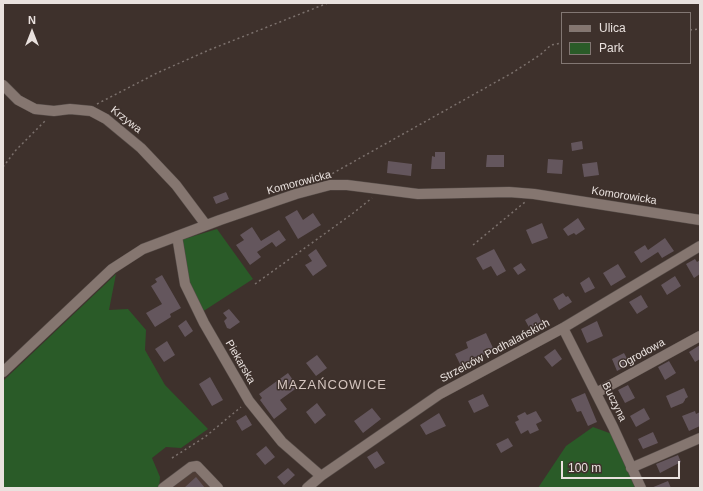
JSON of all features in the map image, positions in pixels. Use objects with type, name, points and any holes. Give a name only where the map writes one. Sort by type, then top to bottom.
[{"type":"street","name":"Krzywa","points":[[3,85],[18,100],[34,108],[54,112],[70,109],[91,111],[106,119],[141,148],[176,185],[206,225]]},
{"type":"street","name":"Komorowicka","points":[[3,372],[112,269],[143,249],[206,225],[296,194],[330,185],[347,184],[418,194],[509,192],[534,194],[700,220]]},
{"type":"street","name":"Piekarska","points":[[177,236],[185,284],[204,323],[249,401],[282,442],[321,476]]},
{"type":"street","name":"Strzelców Podhalańskich","points":[[307,488],[321,476],[440,394],[563,328],[700,246]]},
{"type":"street","name":"Buczyna","points":[[563,328],[641,488]]},
{"type":"street","name":"Ogrodowa","points":[[596,393],[700,336]]},
{"type":"street","points":[[630,468],[700,438]]},
{"type":"street","points":[[163,488],[191,467],[197,466],[218,488]]},
{"type":"path","points":[[91,111],[98,102],[157,73],[209,50],[328,3]]},
{"type":"path","points":[[324,178],[512,73],[540,55],[551,45],[561,43]]},
{"type":"path","points":[[3,167],[16,150],[54,112]]},
{"type":"path","points":[[255,284],[372,198],[374,188]]},
{"type":"path","points":[[473,245],[534,194]]},
{"type":"path","points":[[172,458],[204,437],[249,401]]},
{"type":"shaded area","points":[[196,470],[214,488],[168,488]]},
{"type":"green space","points":[[217,229],[253,279],[202,312],[189,283],[181,240]]},
{"type":"green space","points":[[116,274],[109,310],[128,309],[146,330],[145,350],[165,385],[208,429],[181,448],[166,447],[152,458],[160,477],[159,488],[3,488],[3,381]]},
{"type":"green space","points":[[593,427],[612,434],[635,488],[538,488],[566,446]]},
{"type":"building","points":[[582,141],[583,149],[572,151],[571,143]]},
{"type":"building","points":[[435,152],[445,152],[445,169],[431,169],[432,156],[435,157]]},
{"type":"building","points":[[487,155],[504,155],[504,167],[486,167]]},
{"type":"building","points":[[548,159],[563,160],[562,174],[547,173]]},
{"type":"building","points":[[388,161],[412,164],[411,176],[387,173]]},
{"type":"building","points":[[597,162],[599,175],[584,177],[582,164]]},
{"type":"building","points":[[226,192],[229,199],[216,204],[213,197]]},
{"type":"building","points":[[297,210],[303,220],[313,213],[321,225],[298,239],[285,217]]},
{"type":"building","points":[[578,218],[585,229],[576,235],[574,233],[568,236],[563,229]]},
{"type":"building","points":[[542,223],[548,238],[532,244],[526,230]]},
{"type":"building","points":[[252,227],[261,241],[279,230],[286,240],[276,247],[272,242],[257,252],[261,257],[250,265],[236,245],[244,240],[240,235]]},
{"type":"building","points":[[665,238],[674,251],[662,258],[658,252],[641,263],[634,252],[645,245],[648,250]]},
{"type":"building","points":[[316,249],[327,266],[313,276],[305,265],[312,261],[308,255]]},
{"type":"building","points":[[494,249],[506,271],[497,276],[491,266],[483,270],[476,258]]},
{"type":"building","points":[[695,259],[697,262],[700,260],[700,274],[694,278],[686,264]]},
{"type":"building","points":[[521,263],[526,270],[518,275],[513,268]]},
{"type":"building","points":[[618,264],[626,277],[611,286],[603,273]]},
{"type":"building","points":[[162,275],[181,308],[170,314],[171,317],[155,327],[146,313],[162,304],[151,286],[157,282],[155,279]]},
{"type":"building","points":[[675,276],[681,286],[667,295],[661,285]]},
{"type":"building","points":[[589,277],[595,288],[585,293],[580,283]]},
{"type":"building","points":[[563,293],[566,297],[568,296],[572,302],[559,310],[553,299]]},
{"type":"building","points":[[641,295],[648,307],[637,314],[629,302]]},
{"type":"building","points":[[229,309],[240,322],[230,329],[227,328],[224,321],[227,318],[223,313]]},
{"type":"building","points":[[537,313],[543,324],[531,331],[525,320]]},
{"type":"building","points":[[186,320],[193,331],[185,337],[178,326]]},
{"type":"building","points":[[597,321],[603,336],[587,343],[581,329]]},
{"type":"building","points":[[486,333],[494,350],[461,366],[455,354],[468,348],[466,342]]},
{"type":"building","points":[[167,341],[175,355],[164,362],[155,349]]},
{"type":"building","points":[[700,345],[700,359],[695,362],[689,352]]},
{"type":"building","points":[[555,349],[562,359],[552,367],[544,357]]},
{"type":"building","points":[[624,353],[630,364],[617,371],[612,359]]},
{"type":"building","points":[[317,355],[327,368],[316,376],[306,363]]},
{"type":"building","points":[[669,361],[676,373],[665,380],[658,367]]},
{"type":"building","points":[[288,373],[298,387],[280,400],[287,409],[274,419],[260,400],[262,398],[259,394]]},
{"type":"building","points":[[210,377],[223,400],[212,406],[199,384]]},
{"type":"building","points":[[628,385],[635,398],[625,403],[618,390]]},
{"type":"building","points":[[684,388],[688,397],[683,403],[671,408],[666,396]]},
{"type":"building","points":[[585,393],[597,422],[588,426],[581,411],[577,412],[571,399]]},
{"type":"building","points":[[483,394],[489,406],[474,413],[468,401]]},
{"type":"building","points":[[317,403],[326,415],[315,424],[306,412]]},
{"type":"building","points":[[372,408],[381,419],[363,433],[354,421]]},
{"type":"building","points":[[644,408],[650,419],[636,427],[630,416]]},
{"type":"building","points":[[536,411],[542,421],[536,424],[539,430],[530,434],[528,430],[521,434],[515,422],[519,420],[517,416],[525,412],[527,415]]},
{"type":"building","points":[[695,411],[696,414],[700,412],[700,426],[689,431],[682,416]]},
{"type":"building","points":[[439,413],[446,426],[426,435],[420,425]]},
{"type":"building","points":[[246,415],[252,425],[242,431],[236,421]]},
{"type":"building","points":[[653,432],[658,443],[643,449],[638,439]]},
{"type":"building","points":[[508,438],[513,446],[501,453],[496,444]]},
{"type":"building","points":[[266,446],[275,457],[265,465],[256,454]]},
{"type":"building","points":[[377,451],[385,463],[375,469],[367,457]]},
{"type":"building","points":[[678,455],[681,462],[660,473],[656,464]]},
{"type":"building","points":[[288,468],[295,475],[284,485],[277,477]]},
{"type":"building","points":[[196,477],[205,488],[184,488]]},
{"type":"building","points":[[668,481],[671,488],[651,488]]},
{"type":"district","name":"MAZAŃCOWICE","points":[[332,385]]}]
